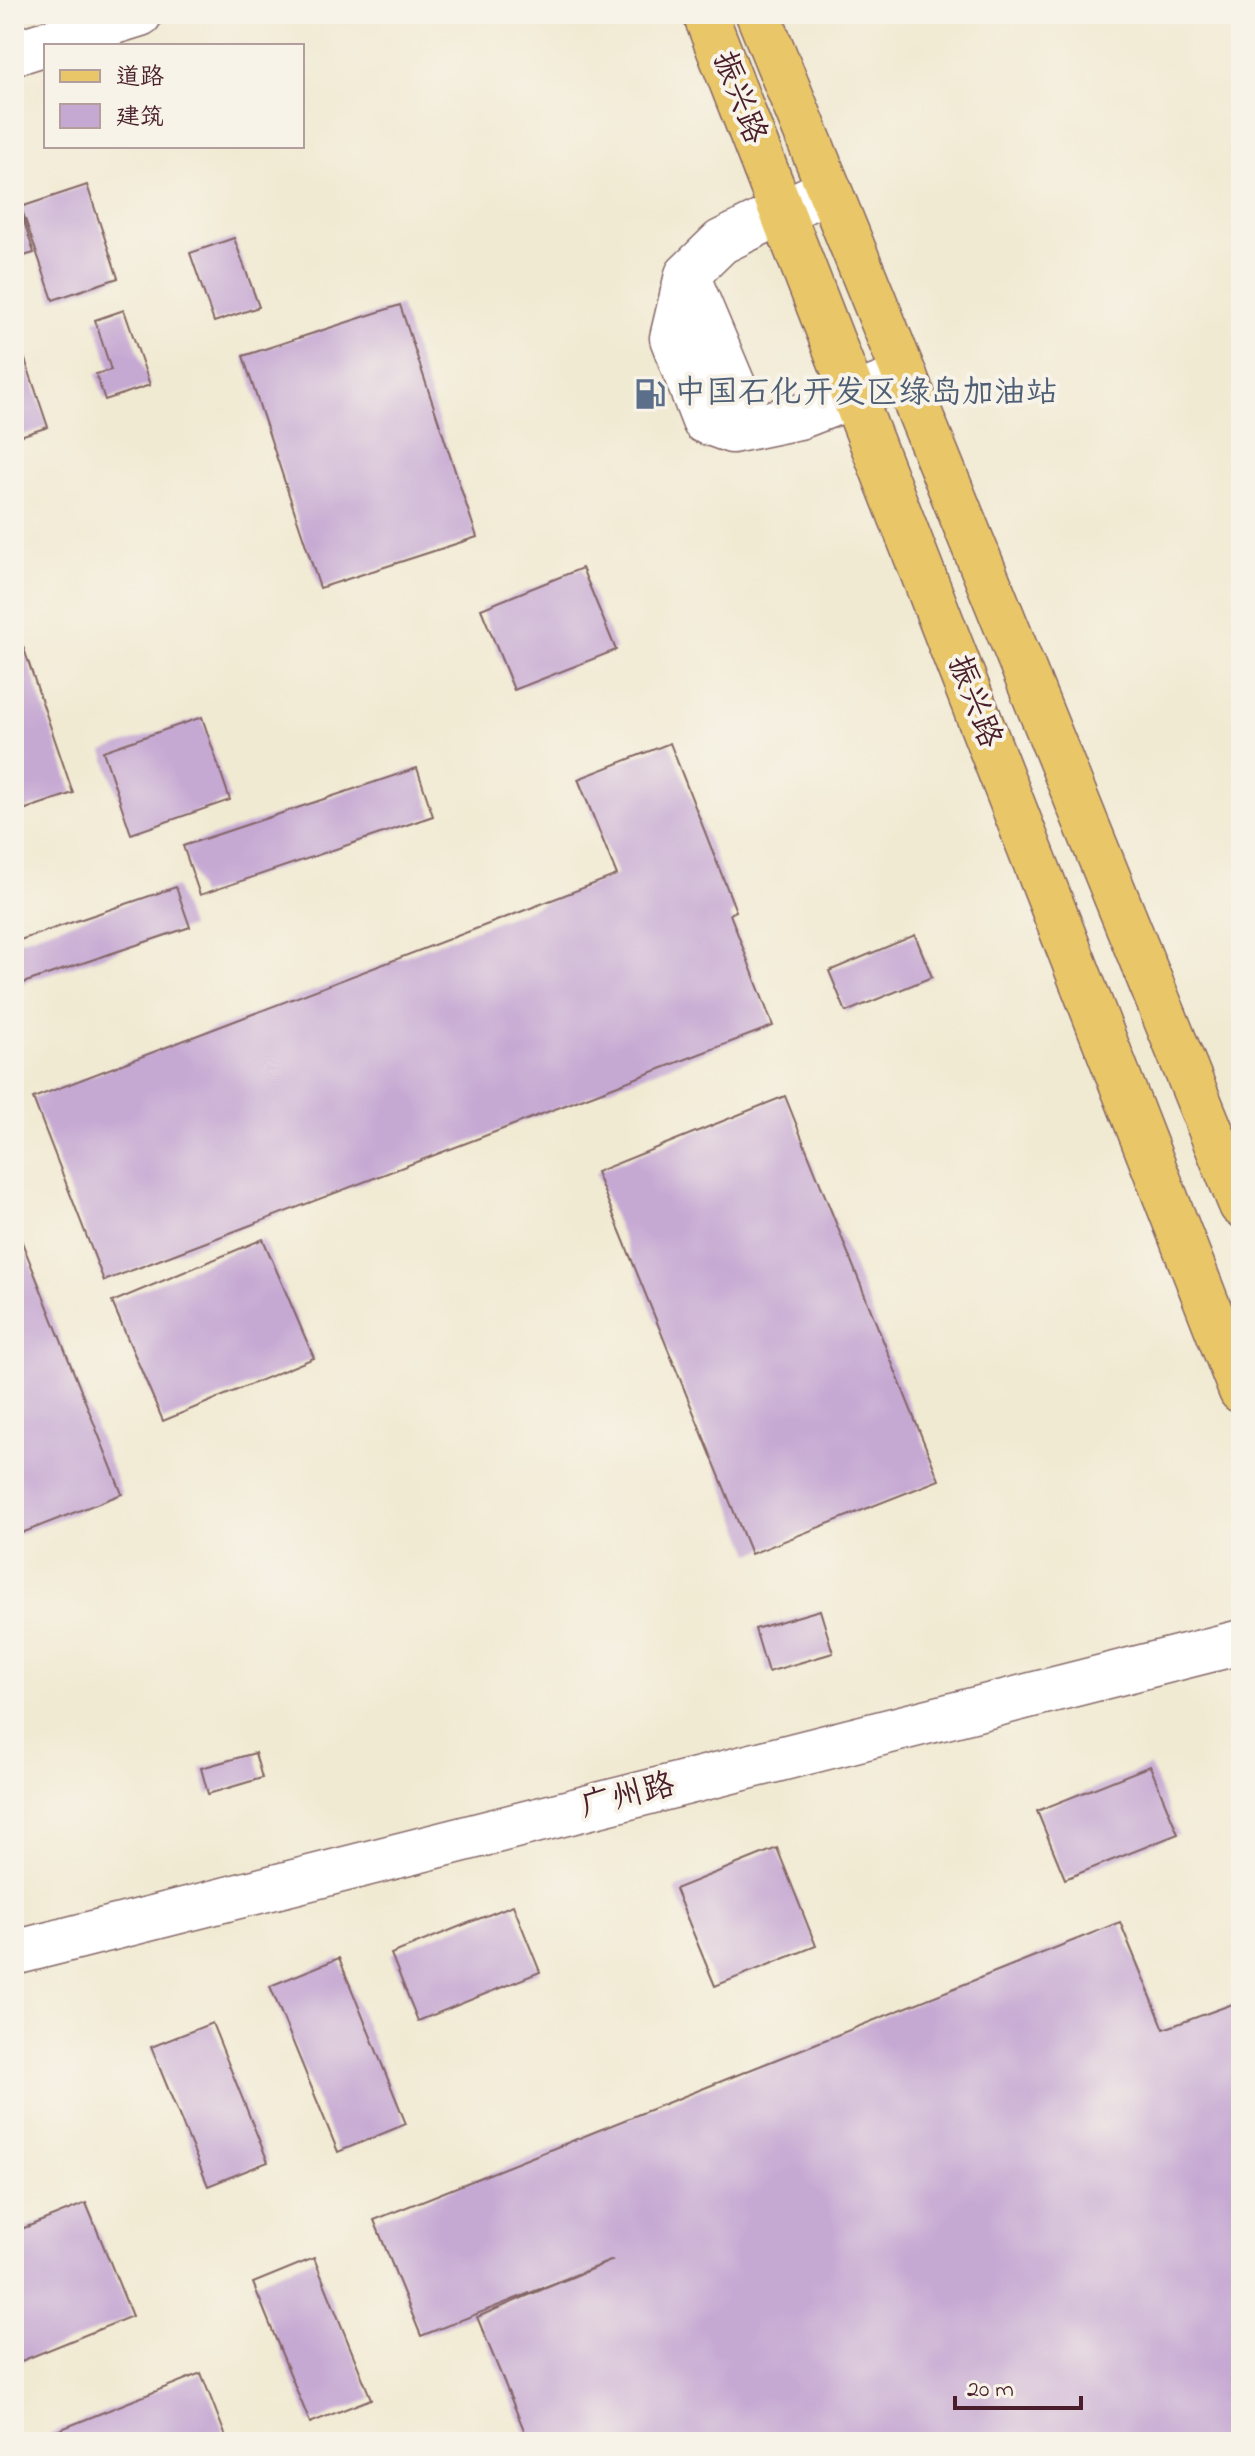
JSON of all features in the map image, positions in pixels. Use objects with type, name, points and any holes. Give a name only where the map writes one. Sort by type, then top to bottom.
[{"type":"main road","name":"振兴路","points":[[705,14],[1241,1391]]},
{"type":"main road","name":"振兴路","points":[[758,14],[1241,1205]]},
{"type":"street","points":[[14,53],[140,14]]},
{"type":"street","points":[[829,189],[721,242],[687,275],[751,427],[799,417],[905,376]]},
{"type":"street","name":"广州路","points":[[14,1953],[1241,1642]]},
{"type":"building","points":[[87,185],[118,278],[53,300],[21,207]]},
{"type":"building","points":[[18,203],[34,253],[14,259],[14,205]]},
{"type":"building","points":[[234,238],[259,307],[214,322],[190,253]]},
{"type":"building","points":[[400,305],[477,537],[320,588],[243,356]]},
{"type":"building","points":[[124,310],[150,385],[105,400],[96,374],[111,370],[95,320]]},
{"type":"building","points":[[14,327],[48,427],[17,437],[14,427]]},
{"type":"building","points":[[582,568],[616,650],[514,690],[481,609]]},
{"type":"building","points":[[23,646],[73,793],[14,813],[14,649]]},
{"type":"building","points":[[202,717],[230,800],[131,834],[103,751]]},
{"type":"building","points":[[670,743],[736,911],[730,914],[773,1026],[104,1281],[33,1098],[617,875],[578,779]]},
{"type":"building","points":[[417,768],[433,816],[200,895],[183,846]]},
{"type":"building","points":[[176,887],[190,927],[14,986],[14,942]]},
{"type":"building","points":[[915,935],[932,977],[846,1012],[829,971]]},
{"type":"building","points":[[785,1096],[939,1480],[751,1554],[596,1172]]},
{"type":"building","points":[[14,1222],[122,1494],[14,1536]]},
{"type":"building","points":[[263,1239],[314,1358],[163,1421],[112,1302]]},
{"type":"building","points":[[820,1610],[833,1653],[768,1672],[755,1629]]},
{"type":"building","points":[[255,1753],[262,1778],[208,1794],[201,1768]]},
{"type":"building","points":[[1150,1766],[1178,1834],[1065,1879],[1037,1811]]},
{"type":"building","points":[[777,1848],[816,1946],[715,1986],[675,1889]]},
{"type":"building","points":[[513,1905],[540,1972],[418,2021],[391,1954]]},
{"type":"building","points":[[1120,1922],[1164,2029],[1241,2001],[1241,2442],[529,2442],[477,2317],[613,2260],[421,2336],[374,2220]]},
{"type":"building","points":[[339,1958],[406,2124],[338,2152],[270,1986]]},
{"type":"building","points":[[212,2023],[268,2162],[208,2186],[151,2047]]},
{"type":"building","points":[[86,2203],[132,2316],[14,2364],[14,2232]]},
{"type":"building","points":[[314,2258],[371,2399],[310,2423],[253,2283]]},
{"type":"building","points":[[201,2373],[228,2442],[52,2442],[49,2434]]},
{"type":"place","name":"中国石化开发区绿岛加油站","points":[[650,394]]}]
